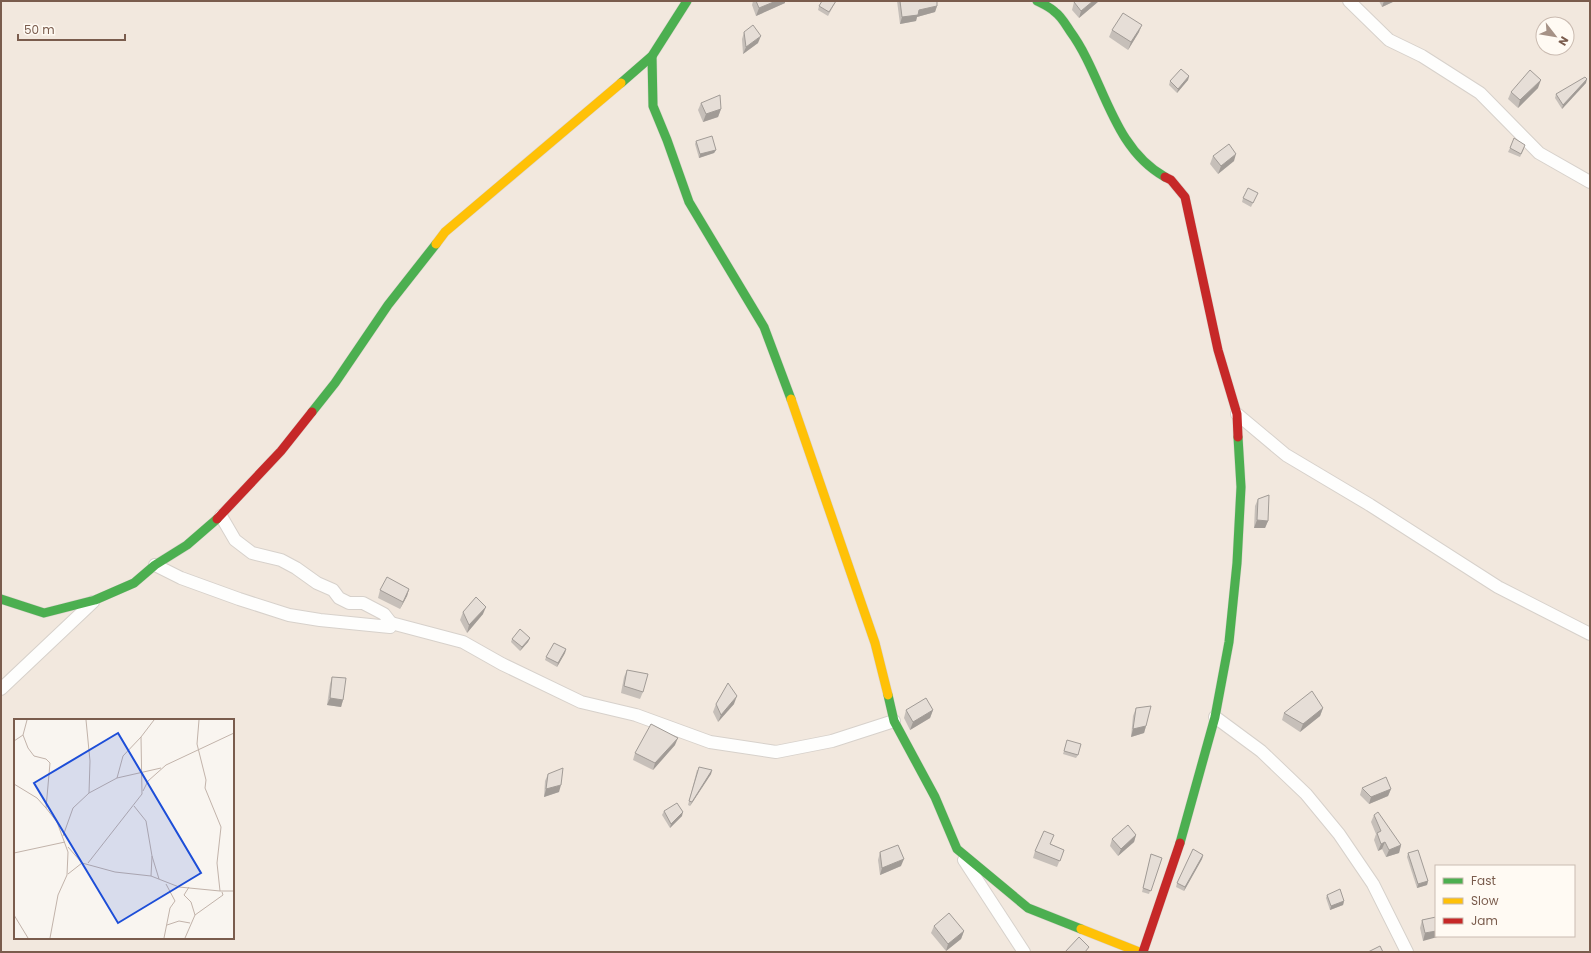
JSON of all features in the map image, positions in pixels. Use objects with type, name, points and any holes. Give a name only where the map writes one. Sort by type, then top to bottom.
[{"type":"street","points":[[1,599],[44,613],[95,600],[134,583],[155,565],[187,545],[221,516],[281,451],[335,383],[388,305],[445,232],[652,56],[687,1]]},
{"type":"street","points":[[1037,1],[1056,12],[1079,43],[1108,106],[1133,151],[1153,170],[1171,180],[1185,197],[1218,350],[1237,414],[1241,487],[1237,563],[1229,642],[1215,718],[1177,853],[1143,952]]},
{"type":"street","points":[[1349,1],[1388,40],[1422,56],[1480,93],[1539,153],[1590,182]]},
{"type":"street","points":[[652,56],[653,106],[689,202],[764,327],[794,406],[875,643],[894,721],[935,797],[957,849],[1024,952]]},
{"type":"street","points":[[1237,414],[1286,455],[1370,505],[1498,587],[1590,634]]},
{"type":"street","points":[[221,516],[234,540],[252,553],[281,560],[296,568],[317,583],[333,590],[339,598],[349,603],[363,602],[384,614],[391,623],[464,642],[502,664],[581,702],[636,715],[710,742],[776,752],[832,741],[894,721]]},
{"type":"street","points":[[155,565],[187,580],[240,599],[290,614],[320,620],[390,627],[391,623]]},
{"type":"street","points":[[1,689],[95,600]]},
{"type":"street","points":[[1215,718],[1261,751],[1306,794],[1339,834],[1373,884],[1407,952]]},
{"type":"street","points":[[957,849],[1028,908],[1139,952]]},
{"type":"shaded area","points":[[1,1],[1590,1],[1590,952],[1,952]]},
{"type":"building","points":[[756,1],[776,1],[759,8]]},
{"type":"building","points":[[822,1],[836,1],[829,12],[819,6]]},
{"type":"building","points":[[900,1],[937,1],[937,6],[919,10],[918,15],[902,17]]},
{"type":"building","points":[[1093,1],[1081,11],[1074,2]]},
{"type":"building","points":[[1123,13],[1142,25],[1131,42],[1112,30]]},
{"type":"building","points":[[753,25],[761,36],[746,47],[744,32]]},
{"type":"building","points":[[1181,69],[1189,76],[1178,89],[1170,81]]},
{"type":"building","points":[[1530,70],[1541,80],[1520,100],[1511,92]]},
{"type":"building","points":[[1585,77],[1587,79],[1563,105],[1556,94]]},
{"type":"building","points":[[720,95],[721,109],[706,114],[701,103]]},
{"type":"building","points":[[712,136],[716,150],[700,154],[696,141]]},
{"type":"building","points":[[1514,138],[1525,145],[1521,154],[1510,148]]},
{"type":"building","points":[[1229,144],[1236,154],[1221,166],[1213,156]]},
{"type":"building","points":[[1248,188],[1258,193],[1253,203],[1243,198]]},
{"type":"building","points":[[1269,495],[1268,521],[1257,520],[1258,499]]},
{"type":"building","points":[[387,577],[409,589],[403,602],[380,590]]},
{"type":"building","points":[[476,597],[486,607],[469,625],[463,612]]},
{"type":"building","points":[[520,629],[530,638],[522,647],[512,639]]},
{"type":"building","points":[[554,643],[566,649],[558,663],[546,657]]},
{"type":"building","points":[[627,670],[648,674],[643,692],[624,686]]},
{"type":"building","points":[[332,677],[346,678],[343,700],[330,698]]},
{"type":"building","points":[[728,683],[737,696],[721,715],[716,704]]},
{"type":"building","points":[[1312,691],[1323,708],[1303,724],[1284,713]]},
{"type":"building","points":[[926,698],[933,710],[913,722],[906,710]]},
{"type":"building","points":[[1151,706],[1146,726],[1133,729],[1136,708]]},
{"type":"building","points":[[651,724],[678,738],[655,763],[635,753]]},
{"type":"building","points":[[1067,740],[1081,744],[1078,755],[1064,751]]},
{"type":"building","points":[[699,767],[712,770],[692,802],[689,801]]},
{"type":"building","points":[[563,768],[561,785],[546,789],[548,774]]},
{"type":"building","points":[[1386,777],[1391,789],[1371,797],[1362,788]]},
{"type":"building","points":[[677,803],[683,812],[671,824],[664,811]]},
{"type":"building","points":[[1378,812],[1401,845],[1389,850],[1385,842],[1381,844],[1377,833],[1381,831],[1374,815]]},
{"type":"building","points":[[1128,825],[1136,835],[1121,849],[1112,839]]},
{"type":"building","points":[[1044,831],[1054,835],[1050,844],[1064,850],[1060,861],[1035,851]]},
{"type":"building","points":[[898,845],[904,859],[882,868],[880,852]]},
{"type":"building","points":[[1193,849],[1203,855],[1185,887],[1177,883]]},
{"type":"building","points":[[1418,850],[1428,881],[1418,884],[1408,853]]},
{"type":"building","points":[[1151,854],[1162,858],[1151,891],[1143,888]]},
{"type":"building","points":[[1340,889],[1344,901],[1331,906],[1327,895]]},
{"type":"building","points":[[949,913],[964,931],[948,944],[934,926]]},
{"type":"building","points":[[1435,917],[1435,931],[1425,933],[1422,920]]},
{"type":"building","points":[[1079,937],[1089,947],[1085,952],[1065,952]]},
{"type":"building","points":[[1380,946],[1383,952],[1368,952]]},
{"type":"traffic: fast","points":[[621,83],[652,56],[687,1]]},
{"type":"traffic: fast","points":[[1037,1],[1057,14],[1082,49],[1120,130],[1132,148],[1147,164],[1165,177]]},
{"type":"traffic: fast","points":[[652,56],[653,106],[689,202],[764,327],[791,399]]},
{"type":"traffic: fast","points":[[312,412],[335,383],[388,305],[436,244]]},
{"type":"traffic: fast","points":[[1180,843],[1215,717],[1229,642],[1237,563],[1241,487],[1238,437]]},
{"type":"traffic: fast","points":[[1,599],[44,613],[95,600],[134,583],[155,565],[187,545],[217,519]]},
{"type":"traffic: fast","points":[[888,695],[894,721],[935,797],[957,849],[1028,908],[1081,929]]},
{"type":"traffic: slow","points":[[436,244],[445,232],[621,83]]},
{"type":"traffic: slow","points":[[791,399],[875,643],[888,695]]},
{"type":"traffic: slow","points":[[1081,929],[1139,952]]},
{"type":"traffic: jam","points":[[1165,177],[1171,180],[1185,197],[1218,350],[1237,414],[1238,437]]},
{"type":"traffic: jam","points":[[217,519],[281,451],[312,412]]},
{"type":"traffic: jam","points":[[1143,952],[1180,843]]}]
